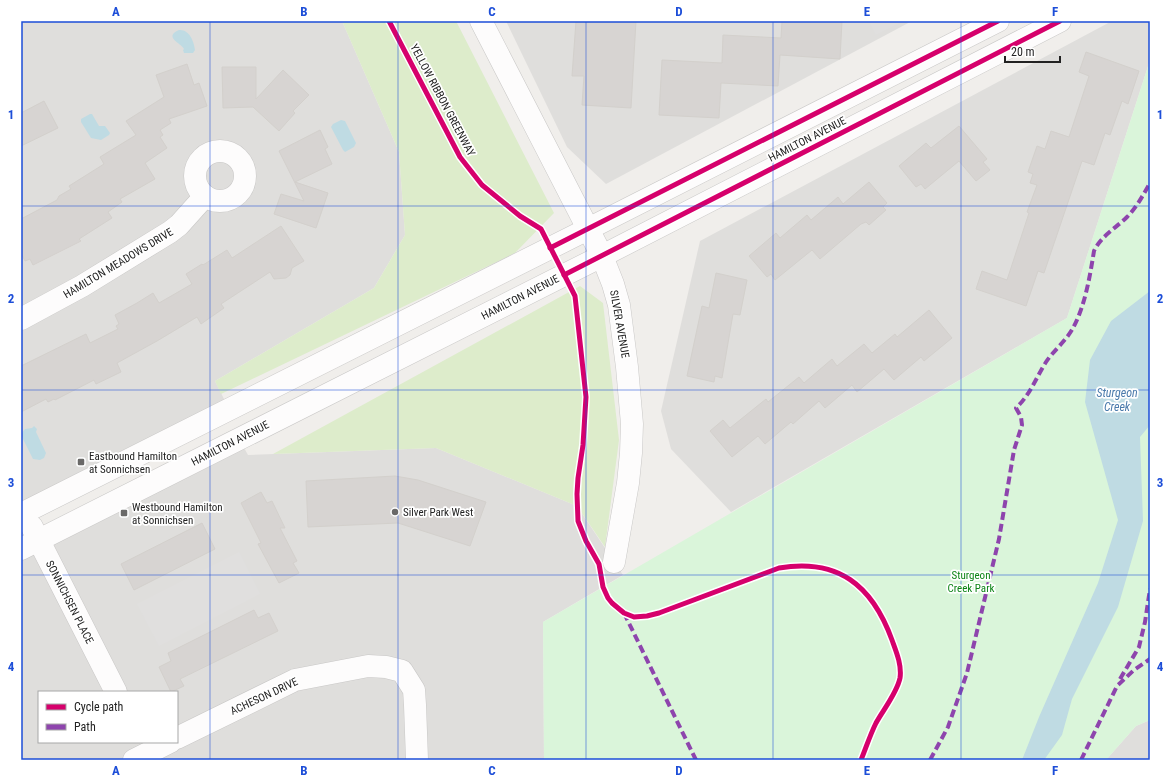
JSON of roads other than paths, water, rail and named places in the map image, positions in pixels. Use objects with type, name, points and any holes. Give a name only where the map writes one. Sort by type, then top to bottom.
[{"type":"street","name":"SILVER AVENUE","points":[[481,21],[602,256],[613,284],[619,305],[627,367],[632,424],[628,483],[614,562]]},
{"type":"street","name":"HAMILTON AVENUE","points":[[23,513],[998,21]]},
{"type":"street","name":"HAMILTON AVENUE","points":[[30,544],[602,256],[1060,21]]},
{"type":"street","name":"HAMILTON MEADOWS DRIVE","points":[[21,319],[72,293],[170,232],[179,225],[205,196]]},
{"type":"street","name":"SONNICHSEN PLACE","points":[[23,513],[30,544],[115,691]]},
{"type":"street","name":"ACHESON DRIVE","points":[[178,738],[295,680],[368,666],[386,667],[402,671],[414,690],[416,705],[416,760]]},
{"type":"street","points":[[141,752],[167,743]]},
{"type":"water","points":[[179,30],[186,31],[190,36],[195,50],[193,53],[184,53],[184,49],[174,40],[174,33]]},
{"type":"water","points":[[92,114],[99,126],[105,126],[110,133],[109,135],[101,140],[91,138],[81,122],[81,119]]},
{"type":"water","points":[[341,120],[345,121],[356,143],[354,147],[345,152],[331,127],[333,124]]},
{"type":"water","name":"Sturgeon Creek","points":[[1150,291],[1150,425],[1140,437],[1143,521],[1118,607],[1072,699],[1062,735],[1044,760],[1022,760],[1039,717],[1098,583],[1118,520],[1085,402],[1090,360],[1111,321]]},
{"type":"water","points":[[34,426],[37,429],[36,432],[46,453],[44,458],[40,460],[33,459],[21,434],[25,429],[32,428]]},
{"type":"place","name":"Eastbound Hamilton at Sonnichsen","points":[[81,462]]},
{"type":"place","name":"Silver Park West","points":[[395,512]]},
{"type":"place","name":"Westbound Hamilton at Sonnichsen","points":[[124,513]]},
{"type":"park label","name":"Sturgeon Creek Park","points":[[971,581]]}]
